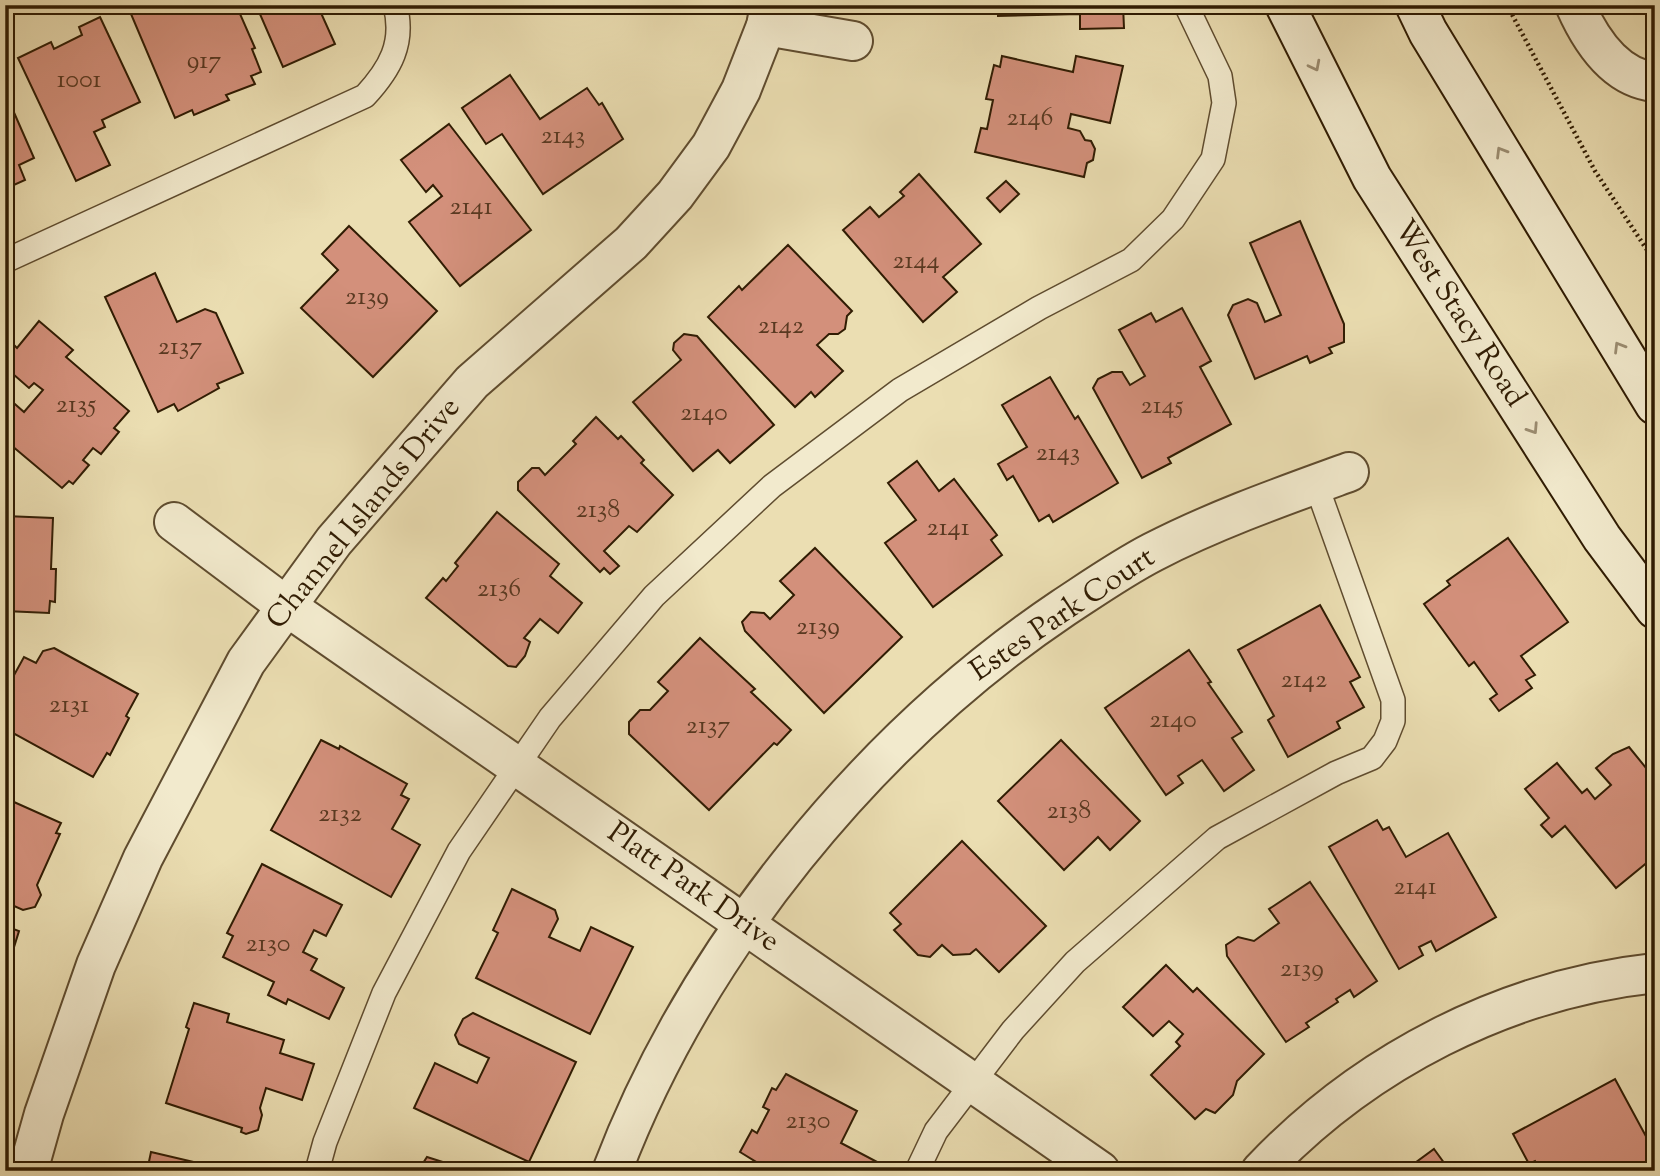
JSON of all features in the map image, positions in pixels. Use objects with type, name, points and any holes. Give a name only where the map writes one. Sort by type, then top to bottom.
[{"type":"street","name":"West Stacy Road","points":[[1285,5],[1372,178],[1602,538],[1655,609]]},
{"type":"street","points":[[1415,5],[1428,32],[1655,405]]},
{"type":"street","points":[[1575,5],[1602,54],[1624,71],[1655,82]]},
{"type":"street","points":[[768,15],[853,41]]},
{"type":"street","name":"Channel Islands Drive","points":[[28,1171],[44,1114],[92,977],[143,858],[246,663],[334,541],[472,382],[631,243],[675,195],[710,146],[741,90],[768,15]]},
{"type":"street","name":"Estes Park Court","points":[[612,1171],[657,1069],[705,983],[787,866],[900,741],[951,693],[1017,639],[1090,590],[1151,553],[1210,526],[1332,478]]},
{"type":"street","name":"Platt Park Drive","points":[[174,522],[286,606],[1100,1171]]},
{"type":"street","points":[[1261,1171],[1300,1132],[1339,1100],[1408,1054],[1533,997],[1612,978],[1655,974]]},
{"type":"lane","points":[[5,261],[365,96],[385,74],[396,47],[398,18],[395,5]]},
{"type":"lane","points":[[317,1171],[325,1142],[384,993],[460,851],[550,718],[654,596],[772,486],[900,390],[1039,307],[1131,260],[1173,219],[1213,159],[1224,103],[1220,76],[1186,5]]},
{"type":"lane","points":[[917,1171],[936,1131],[1013,1030],[1075,962],[1217,838],[1336,773],[1372,758],[1385,741],[1393,721],[1393,700],[1332,478]]},
{"type":"path","points":[[1507,5],[1595,171],[1655,262]]},
{"type":"building","points":[[151,5],[230,5],[232,9],[237,7],[255,48],[252,49],[261,72],[251,76],[255,84],[226,95],[229,100],[194,115],[192,110],[175,118],[131,14]]},
{"type":"building","points":[[256,5],[340,5],[321,13],[335,44],[283,67]]},
{"type":"building","points":[[998,5],[1123,5],[1124,28],[1080,29],[1080,14],[998,16]]},
{"type":"building","points":[[100,17],[140,102],[102,120],[105,127],[94,132],[110,165],[76,181],[18,58],[51,42],[54,49],[82,35],[79,27]]},
{"type":"building","points":[[1002,56],[1073,72],[1076,56],[1123,66],[1110,123],[1071,114],[1068,128],[1080,131],[1095,149],[1093,160],[1087,163],[1084,177],[975,152],[981,128],[987,129],[993,100],[986,99],[994,65],[1000,67]]},
{"type":"building","points":[[510,75],[540,119],[587,88],[599,105],[602,103],[623,139],[543,194],[502,134],[486,144],[462,108]]},
{"type":"building","points":[[5,92],[34,158],[19,165],[25,180],[5,189]]},
{"type":"building","points":[[449,124],[531,230],[460,286],[409,222],[442,196],[433,185],[426,192],[401,160]]},
{"type":"building","points":[[919,174],[981,244],[943,277],[957,292],[923,322],[843,230],[870,207],[879,217],[904,196],[900,192]]},
{"type":"building","points":[[1006,181],[1019,194],[1000,212],[987,198]]},
{"type":"building","points":[[1300,221],[1344,324],[1344,342],[1329,348],[1332,353],[1310,363],[1307,356],[1255,379],[1228,315],[1233,305],[1248,299],[1257,303],[1265,322],[1281,315],[1250,243]]},
{"type":"building","points":[[349,226],[437,311],[373,377],[301,308],[338,270],[322,254]]},
{"type":"building","points":[[788,245],[852,311],[847,316],[845,329],[838,334],[829,334],[817,345],[843,371],[815,397],[811,392],[795,407],[708,317],[739,286],[742,290]]},
{"type":"building","points":[[155,273],[177,322],[205,309],[216,313],[243,373],[217,384],[219,388],[178,411],[174,404],[158,412],[105,297]]},
{"type":"building","points":[[1182,308],[1211,361],[1200,367],[1231,424],[1168,458],[1171,463],[1142,478],[1093,388],[1098,379],[1112,372],[1122,372],[1130,385],[1145,376],[1119,330],[1151,313],[1156,322]]},
{"type":"building","points":[[39,321],[73,350],[66,357],[129,411],[114,428],[119,432],[101,454],[93,448],[83,460],[89,465],[73,484],[69,481],[62,488],[5,440],[5,400],[8,398],[24,412],[43,390],[34,383],[29,388],[5,367],[5,351],[12,343],[17,348]]},
{"type":"building","points":[[684,334],[697,336],[774,425],[730,463],[718,450],[693,471],[633,402],[681,360],[673,350],[674,343]]},
{"type":"building","points":[[1050,377],[1075,419],[1078,416],[1118,483],[1053,522],[1049,515],[1039,521],[1013,476],[1007,480],[998,464],[1027,447],[1002,405]]},
{"type":"building","points":[[596,417],[618,439],[621,436],[644,460],[641,463],[673,495],[637,532],[629,526],[604,551],[619,566],[610,574],[604,568],[600,572],[518,490],[518,482],[532,468],[539,468],[545,475],[576,444],[573,441]]},
{"type":"building","points":[[917,461],[939,491],[954,479],[997,535],[991,540],[1002,555],[933,607],[885,543],[916,520],[888,483]]},
{"type":"building","points":[[497,512],[559,564],[550,576],[582,603],[558,633],[540,619],[524,638],[530,642],[525,656],[516,667],[508,666],[426,598],[443,578],[446,581],[458,566],[455,563]]},
{"type":"building","points":[[5,516],[53,518],[51,569],[56,569],[55,602],[50,601],[49,613],[5,611]]},
{"type":"building","points":[[1508,538],[1568,622],[1521,656],[1535,675],[1526,680],[1532,688],[1499,711],[1490,699],[1497,694],[1474,662],[1469,666],[1424,604],[1450,585],[1447,581]]},
{"type":"building","points":[[815,548],[902,637],[824,713],[745,631],[742,622],[751,612],[764,613],[770,619],[794,595],[780,581]]},
{"type":"building","points":[[1320,605],[1360,677],[1350,682],[1364,707],[1337,722],[1340,728],[1288,757],[1268,720],[1274,716],[1238,650]]},
{"type":"building","points":[[700,638],[755,689],[751,692],[791,730],[777,745],[774,743],[709,810],[629,734],[629,722],[640,710],[650,710],[668,691],[658,682]]},
{"type":"building","points":[[54,648],[138,694],[110,755],[107,753],[93,777],[15,734],[5,750],[5,685],[8,686],[24,657],[36,663],[43,651]]},
{"type":"building","points":[[1189,650],[1242,732],[1232,738],[1254,770],[1224,791],[1202,760],[1178,776],[1183,783],[1166,795],[1105,708]]},
{"type":"building","points":[[321,740],[339,749],[340,746],[407,784],[401,795],[409,799],[392,829],[420,845],[391,897],[271,830]]},
{"type":"building","points":[[1061,740],[1140,821],[1110,850],[1098,837],[1064,870],[998,801]]},
{"type":"building","points":[[1629,747],[1655,779],[1655,856],[1616,888],[1565,826],[1552,837],[1541,825],[1549,818],[1525,789],[1557,763],[1582,793],[1587,789],[1595,799],[1611,785],[1596,768],[1613,754]]},
{"type":"building","points":[[5,798],[61,823],[56,833],[60,834],[37,885],[41,895],[35,907],[23,910],[5,902]]},
{"type":"building","points":[[1377,820],[1383,830],[1389,827],[1406,857],[1448,833],[1496,917],[1436,951],[1431,941],[1419,947],[1423,955],[1399,969],[1329,847]]},
{"type":"building","points":[[962,841],[1046,926],[999,972],[976,949],[970,954],[953,955],[942,945],[930,957],[918,955],[894,930],[901,924],[890,913]]},
{"type":"building","points":[[262,864],[342,905],[326,936],[314,930],[303,952],[317,959],[311,970],[344,988],[329,1019],[288,999],[286,1004],[268,995],[274,982],[223,957],[233,936],[227,933]]},
{"type":"building","points":[[1310,882],[1377,981],[1354,997],[1350,990],[1336,999],[1338,1002],[1306,1023],[1309,1027],[1286,1042],[1227,956],[1226,945],[1238,937],[1254,941],[1279,923],[1269,909]]},
{"type":"building","points":[[512,889],[555,910],[558,919],[549,937],[580,951],[591,927],[633,947],[590,1034],[476,978],[498,933],[493,930]]},
{"type":"building","points":[[5,926],[19,931],[5,976]]},
{"type":"building","points":[[1166,965],[1193,992],[1197,988],[1264,1054],[1237,1081],[1233,1095],[1215,1113],[1206,1109],[1195,1119],[1151,1075],[1180,1046],[1176,1042],[1183,1034],[1169,1021],[1153,1036],[1123,1007]]},
{"type":"building","points":[[194,1003],[229,1014],[227,1022],[284,1040],[280,1053],[314,1064],[302,1100],[266,1088],[260,1108],[262,1115],[258,1130],[246,1134],[241,1132],[242,1128],[166,1103],[189,1029],[186,1027]]},
{"type":"building","points":[[473,1013],[576,1062],[529,1162],[414,1108],[435,1063],[477,1083],[489,1058],[459,1044],[455,1035],[463,1019]]},
{"type":"building","points":[[786,1074],[857,1111],[841,1143],[881,1164],[878,1171],[771,1171],[740,1152],[752,1130],[757,1133],[769,1110],[763,1107],[772,1088],[776,1090]]},
{"type":"building","points":[[1615,1079],[1655,1153],[1655,1171],[1540,1171],[1535,1161],[1529,1164],[1513,1134]]},
{"type":"building","points":[[1434,1149],[1450,1171],[1404,1171]]},
{"type":"building","points":[[151,1152],[215,1167],[214,1171],[147,1171]]},
{"type":"building","points":[[427,1157],[471,1171],[418,1171]]}]
